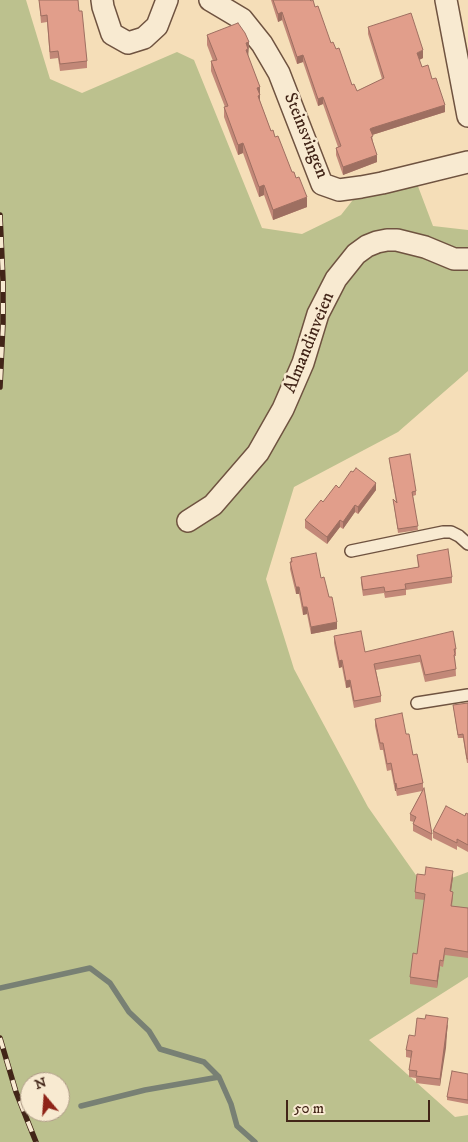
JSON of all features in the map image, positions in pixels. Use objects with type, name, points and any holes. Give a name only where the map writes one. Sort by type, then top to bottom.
[{"type":"street","points":[[102,0],[112,34],[128,44],[144,38],[157,26],[167,0]]},
{"type":"street","name":"Steinsvingen","points":[[210,0],[242,19],[262,44],[279,73],[322,184],[339,190],[382,184],[468,162]]},
{"type":"street","points":[[446,0],[468,116]]},
{"type":"street","name":"Almandinveien","points":[[188,521],[213,505],[258,453],[283,409],[304,363],[318,314],[336,279],[356,254],[377,242],[397,240],[425,247],[454,259],[468,259]]},
{"type":"lane","points":[[351,550],[443,532],[451,532],[468,544]]},
{"type":"lane","points":[[417,703],[468,695]]},
{"type":"green space","points":[[0,0],[26,0],[50,79],[82,93],[177,52],[194,60],[262,228],[302,234],[341,215],[356,196],[416,181],[433,226],[468,230],[468,371],[398,432],[294,487],[266,579],[294,669],[368,807],[425,888],[468,872],[468,977],[369,1040],[455,1117],[468,1115],[468,1142],[0,1142]]},
{"type":"building","points":[[39,0],[78,0],[79,11],[82,11],[87,61],[60,64],[58,51],[50,52],[47,15],[41,16]]},
{"type":"building","points":[[273,0],[313,0],[315,7],[318,6],[331,43],[333,42],[336,49],[339,48],[352,85],[354,84],[357,91],[384,78],[368,27],[411,13],[423,50],[417,53],[422,67],[428,65],[432,79],[436,78],[445,105],[370,129],[377,155],[343,167],[336,148],[341,146],[323,97],[318,99],[303,55],[297,57],[282,12],[278,14]]},
{"type":"building","points":[[238,23],[249,42],[246,43],[248,49],[246,50],[260,87],[257,88],[260,95],[258,96],[271,131],[273,130],[275,137],[278,136],[292,172],[294,172],[296,178],[299,177],[307,197],[273,210],[264,185],[259,187],[243,143],[238,145],[224,107],[228,106],[211,61],[217,60],[207,35]]},
{"type":"building","points":[[410,454],[416,491],[412,492],[418,526],[398,529],[393,499],[397,503],[389,458]]},
{"type":"building","points":[[356,468],[376,483],[358,507],[355,505],[343,522],[340,520],[327,537],[305,520],[321,500],[323,502],[336,485],[339,488],[351,471],[353,472]]},
{"type":"building","points":[[448,549],[452,577],[405,584],[406,589],[385,592],[384,587],[363,590],[361,577],[419,567],[417,555]]},
{"type":"building","points":[[316,553],[321,578],[324,577],[329,597],[332,597],[337,622],[311,627],[307,607],[303,607],[299,587],[296,587],[290,562],[292,562],[291,558]]},
{"type":"building","points":[[361,631],[365,652],[453,631],[456,649],[454,649],[454,655],[456,669],[425,675],[420,655],[374,664],[381,696],[354,701],[350,680],[346,681],[342,660],[339,661],[334,636]]},
{"type":"building","points":[[468,703],[467,759],[463,734],[458,735],[453,705]]},
{"type":"building","points":[[402,713],[413,755],[417,754],[423,783],[397,789],[391,763],[387,764],[383,743],[380,743],[375,719]]},
{"type":"building","points":[[424,788],[432,834],[413,824],[416,817],[410,814]]},
{"type":"building","points":[[446,806],[465,816],[466,813],[468,814],[468,845],[457,839],[457,843],[433,831]]},
{"type":"building","points":[[426,867],[453,871],[450,891],[453,892],[451,906],[468,908],[468,952],[445,948],[443,961],[440,960],[437,981],[410,977],[413,953],[417,954],[425,894],[415,892],[417,874],[425,875]]},
{"type":"building","points":[[426,1015],[448,1018],[440,1079],[416,1076],[417,1071],[409,1070],[412,1051],[406,1050],[409,1035],[415,1036],[417,1018],[425,1019]]},
{"type":"building","points":[[452,1071],[468,1074],[468,1100],[447,1097]]},
{"type":"waterway","points":[[0,988],[90,968],[110,983],[129,1012],[149,1031],[160,1049],[204,1062],[219,1077],[231,1104],[237,1126],[255,1142]]},
{"type":"waterway","points":[[81,1106],[145,1090],[219,1077]]},
{"type":"railway","points":[[0,215],[3,280],[0,387]]},
{"type":"railway","points":[[0,1038],[16,1092],[36,1142]]}]
